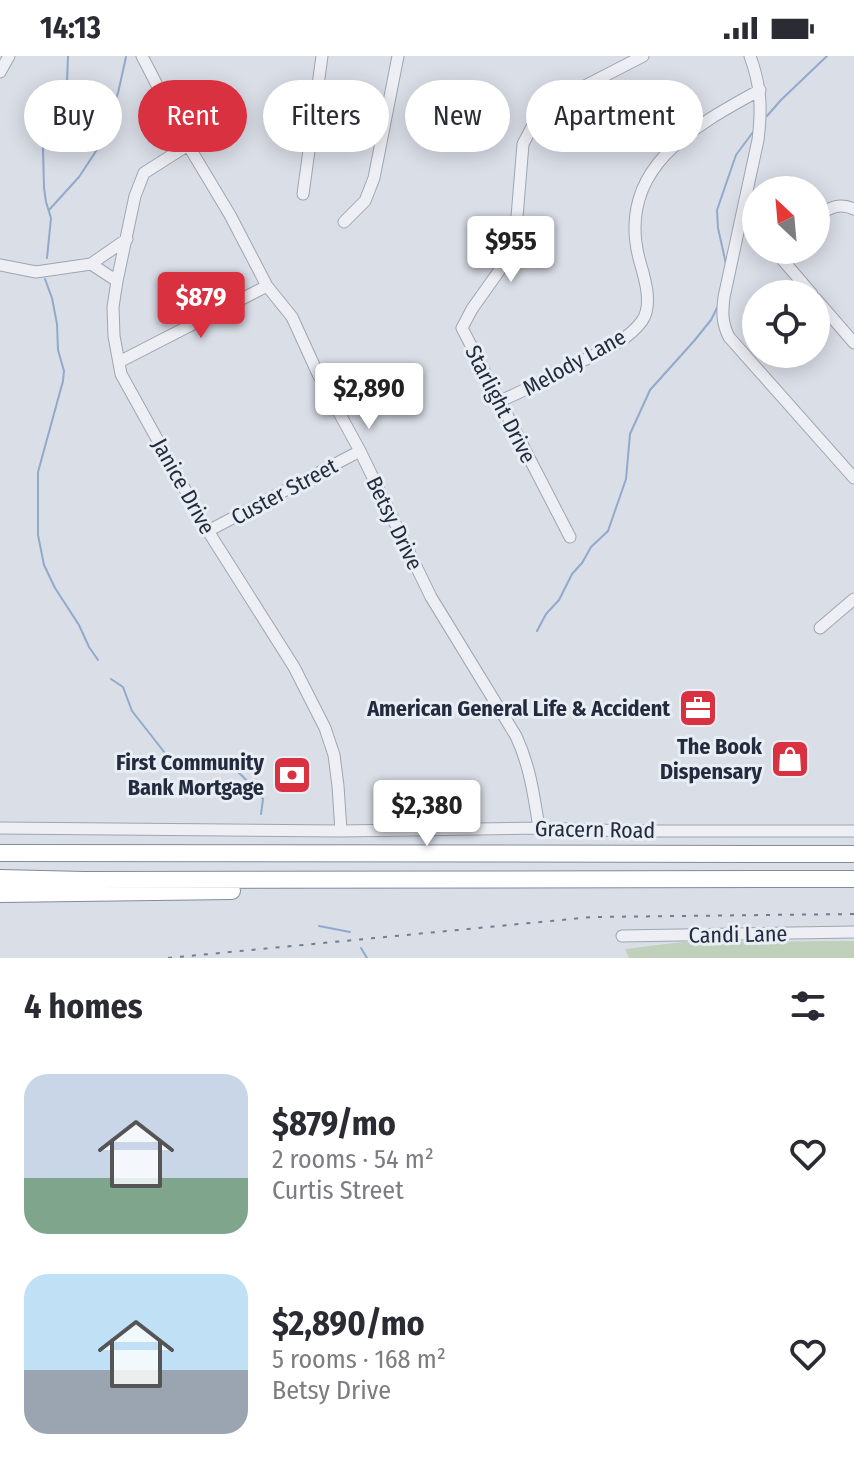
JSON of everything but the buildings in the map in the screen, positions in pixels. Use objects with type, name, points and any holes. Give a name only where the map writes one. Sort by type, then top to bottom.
[{"type":"highway","points":[[0,853],[854,854]]},
{"type":"highway","points":[[0,878],[854,879]]},
{"type":"highway","points":[[0,894],[346,888],[517,879]]},
{"type":"street","points":[[0,72],[9,56]]},
{"type":"street","name":"Betsy Drive","points":[[142,56],[154,80]]},
{"type":"street","points":[[303,194],[322,56]]},
{"type":"street","points":[[344,222],[365,201],[374,178],[398,56]]},
{"type":"street","points":[[750,56],[760,90],[761,116],[750,176]]},
{"type":"street","name":"Starlight Drive","points":[[570,537],[462,328],[507,255],[516,229],[523,144],[533,125],[548,105],[640,57]]},
{"type":"street","name":"Melody Lane","points":[[500,401],[623,340],[644,318],[646,282],[638,253],[634,219],[636,204],[645,184],[661,159],[683,137],[710,117],[760,90]]},
{"type":"street","name":"Janice Drive","points":[[177,152],[144,173],[135,196],[113,307],[114,336],[121,374],[208,531],[294,667],[325,728],[334,755],[341,831]]},
{"type":"street","name":"Betsy Drive","points":[[192,152],[267,286],[292,317],[431,597],[516,736],[530,773],[539,828]]},
{"type":"street","points":[[830,208],[845,205],[854,209]]},
{"type":"street","points":[[742,213],[724,297],[723,325],[729,337],[854,478]]},
{"type":"street","points":[[0,265],[36,272],[91,264],[127,239]]},
{"type":"street","points":[[91,264],[117,281]]},
{"type":"street","points":[[786,264],[800,280]]},
{"type":"street","points":[[119,362],[267,286]]},
{"type":"street","points":[[830,315],[854,343]]},
{"type":"street","name":"Custer Street","points":[[208,531],[360,451]]},
{"type":"street","points":[[820,628],[854,599]]},
{"type":"street","name":"Gracern Road","points":[[0,828],[854,831]]},
{"type":"street","name":"Candi Lane","points":[[622,936],[854,932]]},
{"type":"green space","points":[[854,941],[854,958],[629,958],[625,949],[683,942]]},
{"type":"waterway","points":[[47,258],[51,218],[44,188],[43,149],[46,129],[67,82],[68,56]]},
{"type":"waterway","points":[[767,116],[827,56]]},
{"type":"waterway","points":[[49,210],[79,177],[100,145],[118,93],[126,57]]},
{"type":"waterway","points":[[726,264],[717,210],[736,155],[753,132]]},
{"type":"waterway","points":[[45,279],[52,298],[58,350],[64,371],[38,472],[38,535],[44,565],[55,588],[98,660]]},
{"type":"waterway","points":[[537,631],[591,547],[608,531],[626,479],[630,434],[650,390],[711,320],[719,304]]},
{"type":"waterway","points":[[111,679],[123,687],[132,711],[172,762],[175,761]]},
{"type":"waterway","points":[[189,759],[213,758],[232,767],[263,799],[261,814]]},
{"type":"waterway","points":[[319,926],[350,932]]},
{"type":"waterway","points":[[361,948],[367,958]]},
{"type":"railway","points":[[168,958],[592,917],[854,914]]},
{"type":"place","name":"American General Life & Accident","points":[[698,708]]},
{"type":"place","name":"The Book Dispensary","points":[[790,759]]},
{"type":"place","name":"First Community Bank Mortgage","points":[[292,775]]}]
